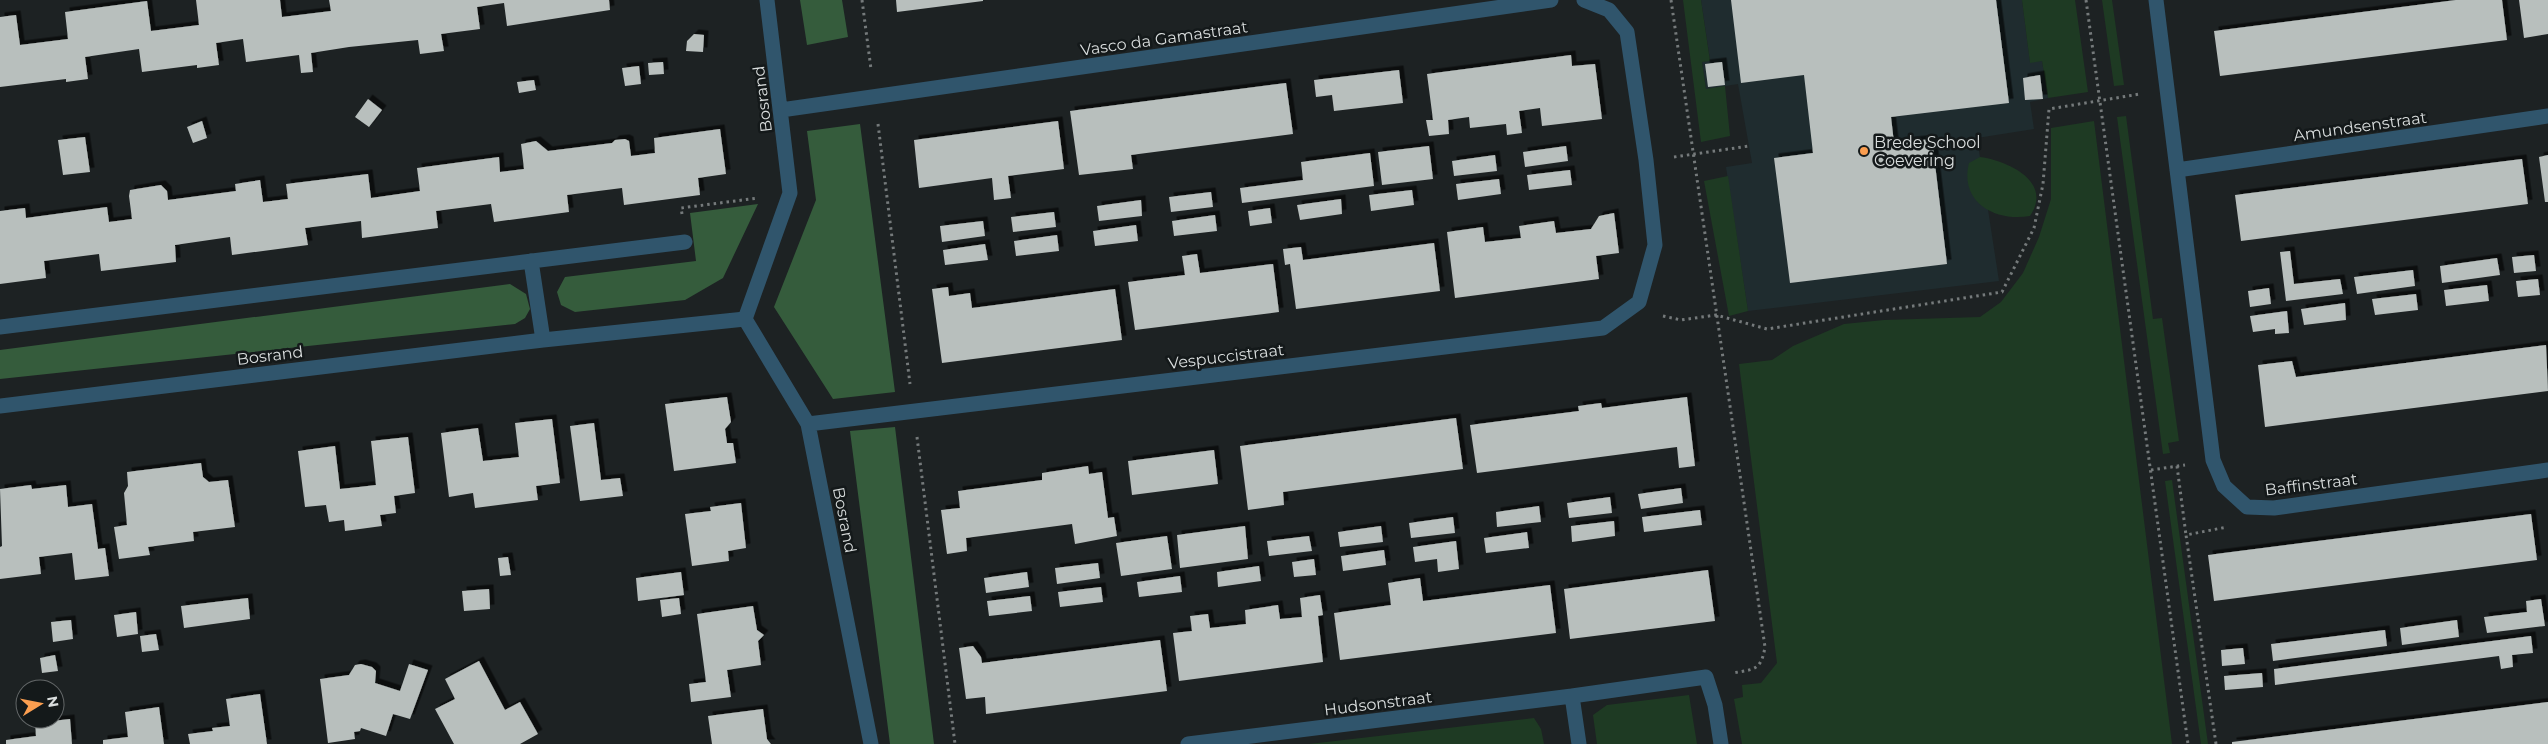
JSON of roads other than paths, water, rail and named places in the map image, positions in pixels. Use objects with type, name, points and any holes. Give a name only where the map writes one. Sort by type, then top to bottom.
[{"type":"street","name":"Bosrand","points":[[745,319],[790,193],[767,0]]},
{"type":"street","name":"Vasco da Gamastraat","points":[[781,110],[1551,0]]},
{"type":"street","name":"Vespuccistraat","points":[[808,424],[1604,328],[1639,302],[1655,245],[1646,160],[1627,32],[1609,10],[1584,0]]},
{"type":"street","name":"Baffinstraat","points":[[2156,0],[2213,460],[2224,486],[2247,507],[2274,508],[2548,470]]},
{"type":"street","name":"Amundsenstraat","points":[[2177,170],[2548,116]]},
{"type":"street","points":[[0,327],[685,242]]},
{"type":"street","points":[[532,261],[543,340]]},
{"type":"street","name":"Bosrand","points":[[0,406],[543,340],[745,319]]},
{"type":"street","name":"Bosrand","points":[[745,319],[808,424],[871,744]]},
{"type":"street","name":"Hudsonstraat","points":[[1188,744],[1572,696],[1706,677],[1715,705],[1721,744]]},
{"type":"street","points":[[1572,696],[1579,744]]},
{"type":"place","name":"Brede School Coevering","points":[[1864,151]]}]
